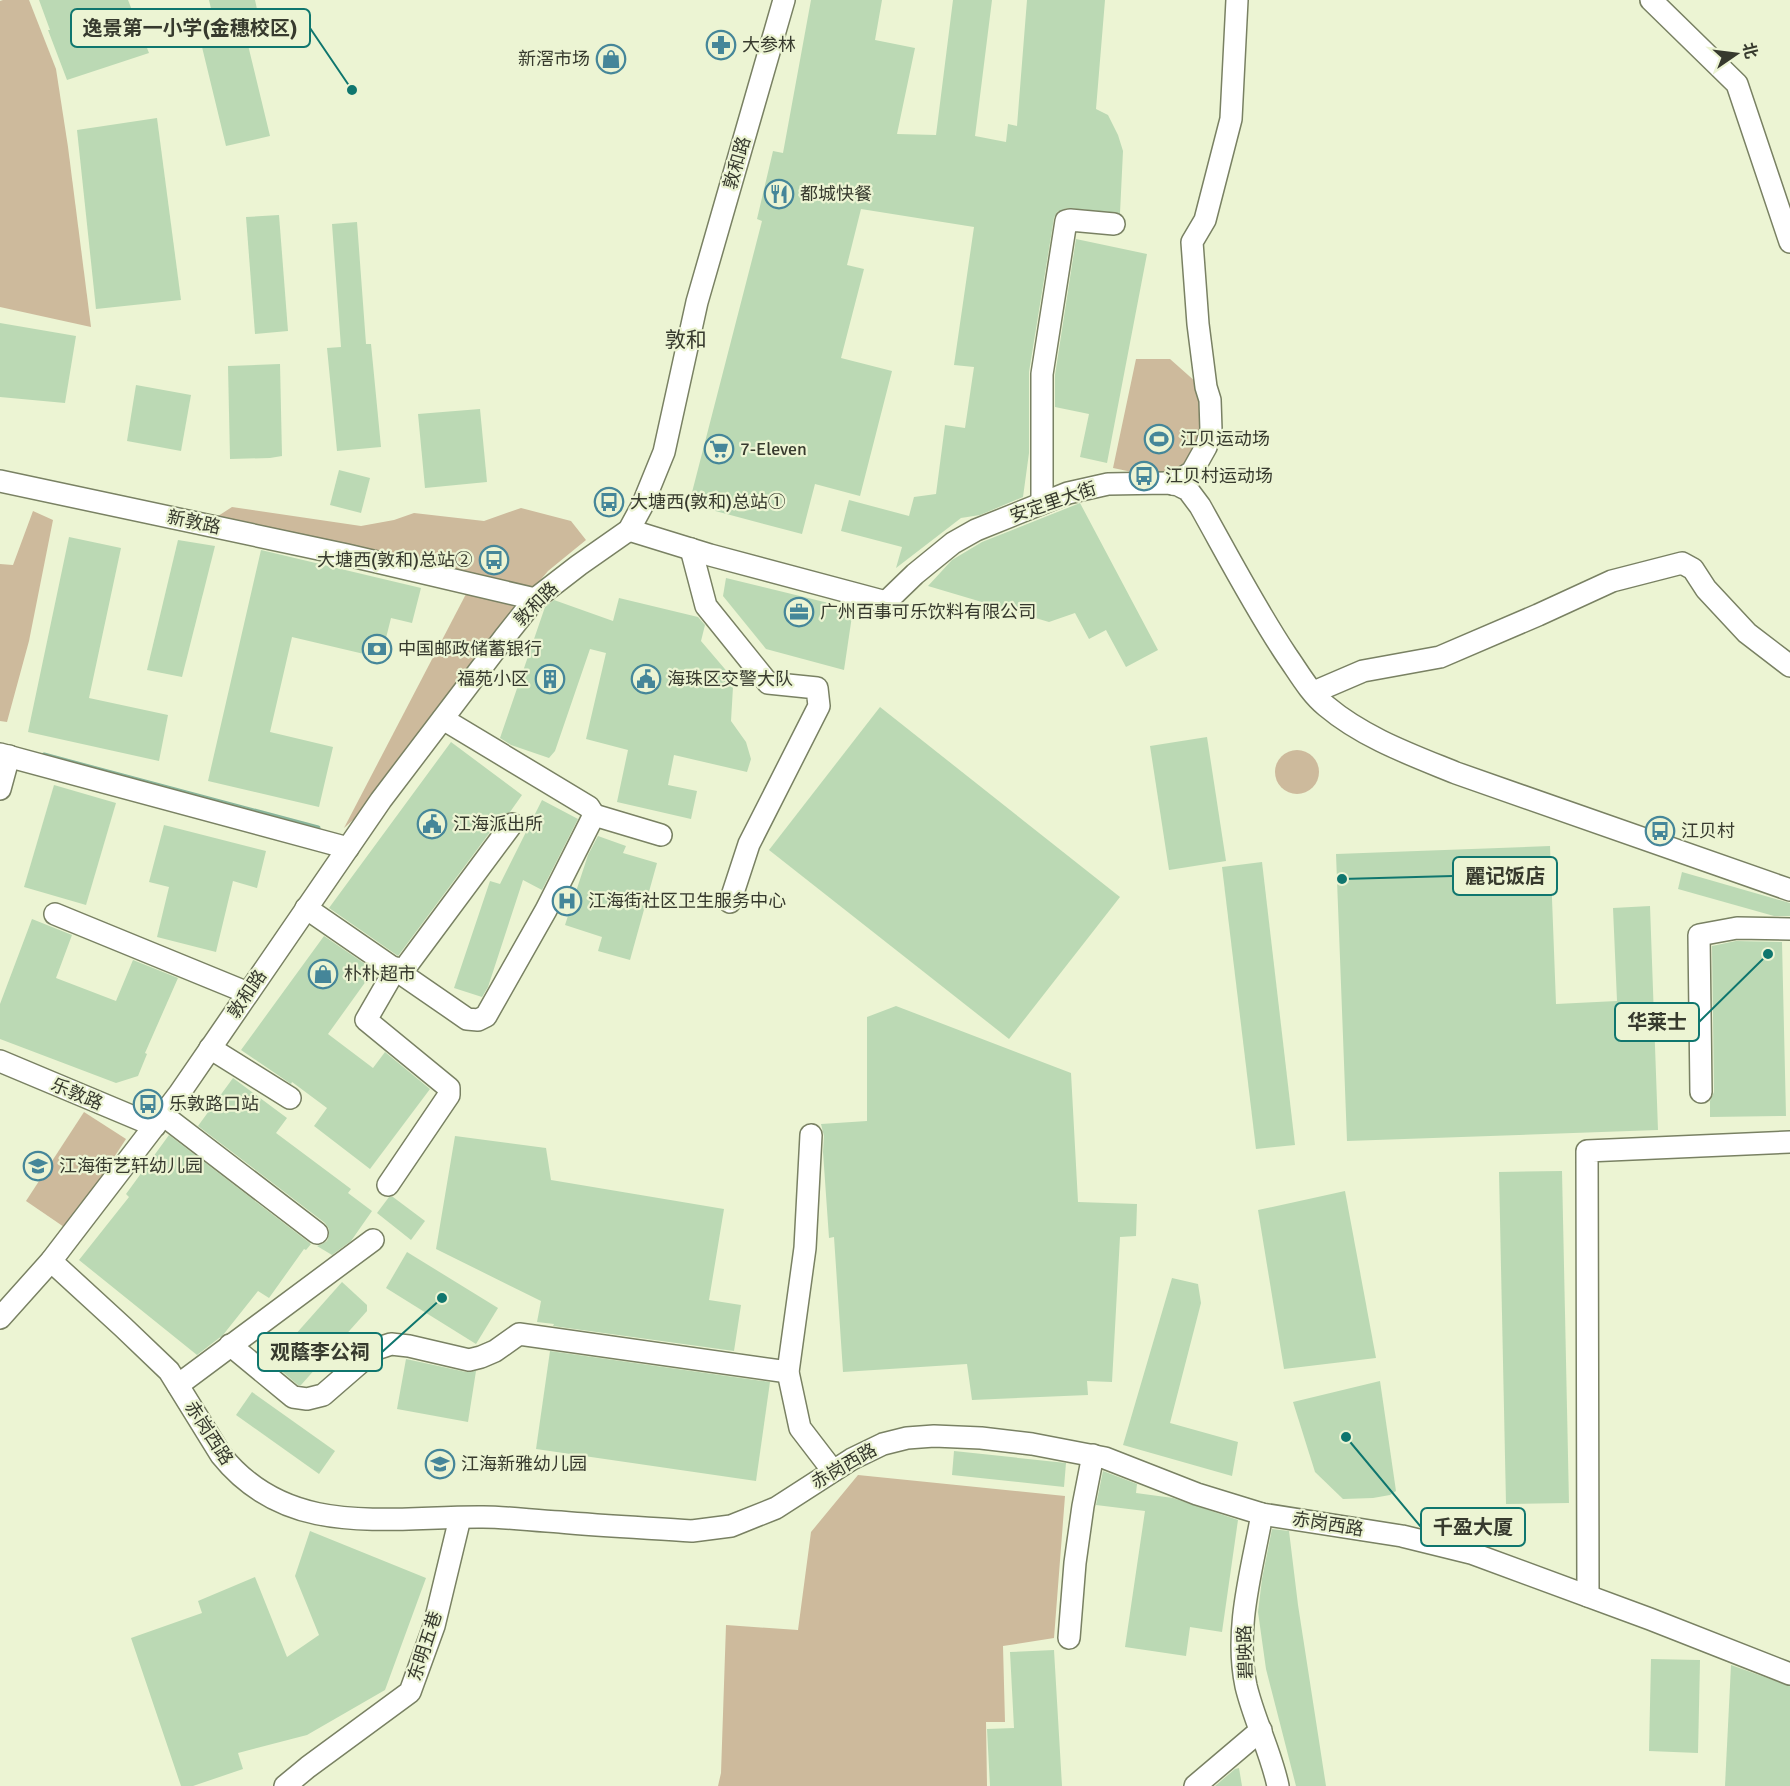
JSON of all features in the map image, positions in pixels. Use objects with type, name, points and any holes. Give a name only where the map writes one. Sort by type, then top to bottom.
[{"type":"street","name":"敦和路","points":[[0,1318],[51,1261],[159,1121],[381,800],[535,599],[629,530],[642,506],[664,452],[697,302],[784,0]]},
{"type":"street","points":[[1173,484],[1192,472],[1206,447],[1211,430],[1210,400],[1206,387],[1198,324],[1192,242],[1205,220],[1231,119],[1237,0]]},
{"type":"street","points":[[1651,0],[1737,84],[1790,242]]},
{"type":"street","points":[[1042,503],[1042,374],[1066,221],[1070,219],[1114,224]]},
{"type":"street","name":"新敦路","points":[[0,481],[387,564],[535,599]]},
{"type":"street","name":"安定里大街","points":[[691,549],[886,602],[915,574],[953,543],[976,530],[1068,493],[1108,484],[1138,482],[1173,484]]},
{"type":"street","points":[[1173,484],[1188,490],[1200,506],[1270,630],[1314,693],[1325,706],[1356,727],[1456,773],[1790,890]]},
{"type":"street","points":[[629,530],[691,549],[706,606],[768,684],[817,688],[819,706],[749,844],[730,902]]},
{"type":"street","points":[[1314,693],[1362,671],[1440,657],[1612,581],[1682,563],[1693,569],[1706,589],[1747,633],[1790,666]]},
{"type":"street","points":[[443,719],[589,807],[594,815],[662,835]]},
{"type":"street","points":[[0,789],[4,755],[348,848]]},
{"type":"street","points":[[306,908],[467,1019],[478,1020],[486,1016],[546,910],[594,815]]},
{"type":"street","points":[[388,1185],[449,1095],[449,1088],[366,1020],[399,970],[512,824]]},
{"type":"street","points":[[55,914],[248,993]]},
{"type":"street","points":[[1701,1092],[1699,935],[1737,928],[1790,929]]},
{"type":"street","points":[[210,1048],[290,1098]]},
{"type":"street","name":"乐敦路","points":[[0,1061],[159,1121],[317,1233]]},
{"type":"street","points":[[811,1135],[805,1248],[788,1372],[800,1428],[833,1471]]},
{"type":"street","points":[[1588,1596],[1587,1151],[1790,1142]]},
{"type":"street","points":[[178,1385],[230,1344],[373,1240]]},
{"type":"street","name":"赤岗西路","points":[[51,1261],[169,1371],[221,1455],[243,1479],[264,1494],[301,1510],[339,1518],[484,1517],[709,1530],[731,1526],[776,1508],[852,1458],[883,1444],[907,1438],[934,1436],[981,1438],[1032,1444],[1105,1458],[1197,1494],[1262,1514],[1402,1536],[1470,1553],[1650,1618],[1790,1674]]},
{"type":"street","points":[[230,1344],[293,1397],[307,1399],[323,1395],[376,1349],[391,1344],[469,1360],[495,1351],[519,1334],[788,1372]]},
{"type":"street","points":[[1069,1638],[1075,1563],[1093,1455]]},
{"type":"street","name":"碧映路","points":[[1262,1514],[1250,1581],[1242,1641],[1242,1663],[1247,1688],[1278,1786]]},
{"type":"street","name":"东明五巷","points":[[285,1786],[410,1692],[434,1626],[460,1518]]},
{"type":"street","points":[[1195,1786],[1261,1730]]},
{"type":"shaded area","points":[[29,0],[56,69],[91,327],[0,307],[0,1]]},
{"type":"shaded area","name":"江贝运动场","points":[[1136,359],[1170,359],[1197,383],[1203,412],[1192,465],[1182,470],[1153,475],[1113,468]]},
{"type":"shaded area","points":[[232,507],[361,526],[394,520],[414,513],[484,521],[521,508],[571,521],[586,540],[548,571],[532,590],[490,577],[215,518]]},
{"type":"shaded area","points":[[33,511],[53,520],[29,641],[7,722],[0,721],[0,564],[13,565]]},
{"type":"shaded area","points":[[466,594],[512,601],[515,611],[374,801],[344,828]]},
{"type":"shaded area","points":[[1297,750],[1306,751],[1313,756],[1318,763],[1318,781],[1313,788],[1306,793],[1297,794],[1288,793],[1281,788],[1276,781],[1275,772],[1276,763],[1281,756],[1288,751]]},
{"type":"shaded area","points":[[84,1112],[126,1139],[67,1229],[26,1201]]},
{"type":"shaded area","points":[[858,1475],[1065,1496],[1054,1638],[1003,1646],[1005,1722],[986,1722],[987,1786],[718,1786],[721,1773],[726,1625],[798,1630],[811,1532]]},
{"type":"building","points":[[39,0],[128,0],[149,53],[67,80]]},
{"type":"building","points":[[209,0],[255,0],[264,41],[248,45],[270,136],[226,146],[202,47],[219,43]]},
{"type":"building","points":[[811,0],[882,0],[875,40],[915,48],[897,134],[936,135],[953,0],[992,0],[975,136],[1006,142],[1008,124],[1017,126],[1027,0],[1105,0],[1096,109],[1108,115],[1123,151],[1120,213],[1067,208],[1057,212],[1054,218],[1029,372],[1029,453],[1023,497],[980,515],[961,518],[896,568],[902,547],[841,531],[849,500],[909,516],[914,497],[936,494],[945,425],[965,428],[974,367],[954,365],[974,227],[861,209],[847,265],[864,269],[841,358],[892,371],[860,496],[815,484],[802,534],[689,504],[762,221],[757,219],[773,151],[783,153]]},
{"type":"building","points":[[157,118],[181,300],[96,309],[77,130]]},
{"type":"building","points":[[279,215],[288,331],[255,334],[246,217]]},
{"type":"building","points":[[357,222],[366,344],[371,344],[381,447],[337,451],[327,348],[341,347],[332,224]]},
{"type":"building","points":[[1076,239],[1147,254],[1107,463],[1080,457],[1089,414],[1055,407],[1055,375]]},
{"type":"building","points":[[0,323],[76,336],[65,403],[0,397]]},
{"type":"building","points":[[280,364],[282,456],[230,459],[228,366]]},
{"type":"building","points":[[136,385],[191,395],[181,451],[127,441]]},
{"type":"building","points":[[480,409],[487,482],[425,488],[418,414]]},
{"type":"building","points":[[339,470],[370,478],[361,513],[330,505]]},
{"type":"building","points":[[1080,503],[1158,650],[1126,667],[1106,630],[1089,639],[1075,613],[1049,622],[928,586],[952,560],[982,542]]},
{"type":"building","points":[[69,537],[121,548],[89,698],[168,715],[159,761],[28,732]]},
{"type":"building","points":[[178,540],[215,546],[182,677],[147,670]]},
{"type":"building","points":[[261,550],[421,588],[412,623],[391,618],[381,658],[292,637],[270,732],[333,747],[319,807],[208,781]]},
{"type":"building","points":[[726,578],[853,609],[844,670],[766,649],[723,596]]},
{"type":"building","points":[[619,598],[698,617],[705,625],[701,641],[730,675],[733,687],[731,721],[746,742],[751,759],[747,772],[674,755],[668,785],[697,791],[691,819],[617,802],[628,750],[586,739],[606,653],[590,649],[555,751],[549,758],[511,745],[500,738],[545,607],[554,600],[613,621]]},
{"type":"building","points":[[880,707],[1120,897],[1009,1039],[769,850]]},
{"type":"building","points":[[1207,737],[1226,861],[1169,870],[1150,746]]},
{"type":"building","points":[[451,742],[522,795],[510,812],[502,816],[398,956],[329,908]]},
{"type":"building","points":[[54,785],[116,803],[86,905],[24,887]]},
{"type":"building","points":[[542,800],[578,819],[542,890],[523,880],[488,987],[482,997],[454,988],[490,881],[500,884]]},
{"type":"building","points":[[164,825],[266,851],[257,888],[233,881],[216,952],[157,937],[169,887],[149,882]]},
{"type":"building","points":[[598,836],[626,846],[623,853],[657,863],[630,960],[598,951],[602,937],[565,925],[588,855]]},
{"type":"building","points":[[1550,846],[1556,1004],[1617,1001],[1613,908],[1650,906],[1658,1130],[1347,1141],[1336,854]]},
{"type":"building","points":[[1262,862],[1295,1145],[1256,1149],[1222,867]]},
{"type":"building","points":[[1682,872],[1790,903],[1790,916],[1774,916],[1678,889]]},
{"type":"building","points":[[32,919],[72,935],[56,978],[116,1001],[133,960],[178,978],[145,1053],[147,1054],[138,1076],[116,1083],[0,1039],[0,1004]]},
{"type":"building","points":[[324,936],[374,970],[328,1034],[373,1068],[385,1052],[430,1089],[370,1169],[314,1126],[327,1108],[292,1082],[291,1084],[241,1050]]},
{"type":"building","points":[[1736,941],[1782,942],[1786,1116],[1710,1117],[1710,1101],[1714,1092],[1712,946]]},
{"type":"building","points":[[896,1006],[1071,1073],[1078,1202],[1137,1204],[1136,1236],[1120,1237],[1112,1382],[1087,1381],[1088,1395],[972,1400],[967,1364],[843,1372],[834,1237],[829,1238],[824,1136],[821,1124],[867,1121],[867,1017]]},
{"type":"building","points":[[233,1078],[287,1118],[276,1133],[351,1189],[348,1193],[372,1211],[351,1241],[332,1255],[317,1246],[327,1241],[329,1229],[325,1223],[198,1126]]},
{"type":"building","points":[[169,1135],[311,1244],[306,1250],[304,1249],[269,1298],[258,1291],[223,1335],[197,1355],[79,1260],[129,1197],[126,1194]]},
{"type":"building","points":[[455,1136],[546,1148],[551,1180],[724,1209],[709,1300],[741,1305],[734,1351],[537,1322],[541,1301],[436,1249]]},
{"type":"building","points":[[1562,1171],[1569,1503],[1506,1504],[1499,1172]]},
{"type":"building","points":[[1345,1191],[1376,1358],[1284,1369],[1258,1210]]},
{"type":"building","points":[[389,1197],[393,1197],[425,1221],[411,1240],[377,1213]]},
{"type":"building","points":[[407,1252],[498,1308],[476,1344],[386,1288]]},
{"type":"building","points":[[1172,1278],[1198,1284],[1201,1303],[1170,1423],[1238,1442],[1232,1476],[1123,1445]]},
{"type":"building","points":[[342,1282],[367,1305],[367,1311],[301,1385],[298,1385],[271,1362]]},
{"type":"building","points":[[550,1351],[770,1382],[756,1481],[536,1449]]},
{"type":"building","points":[[406,1359],[466,1372],[476,1371],[468,1422],[397,1409]]},
{"type":"building","points":[[1380,1381],[1396,1491],[1390,1495],[1373,1498],[1343,1499],[1315,1472],[1293,1402]]},
{"type":"building","points":[[252,1392],[335,1451],[319,1474],[236,1415]]},
{"type":"building","points":[[954,1451],[1066,1463],[1064,1487],[952,1475]]},
{"type":"building","points":[[1103,1471],[1137,1484],[1136,1493],[1173,1498],[1238,1520],[1222,1632],[1190,1627],[1186,1656],[1125,1647],[1145,1511],[1096,1505]]},
{"type":"building","points":[[1272,1529],[1289,1531],[1326,1786],[1296,1786],[1266,1669],[1258,1612]]},
{"type":"building","points":[[310,1531],[426,1578],[385,1690],[307,1735],[238,1753],[243,1769],[193,1786],[181,1786],[131,1638],[202,1613],[198,1601],[255,1577],[287,1657],[319,1635],[295,1576]]},
{"type":"building","points":[[1054,1650],[1062,1786],[990,1786],[987,1729],[1014,1728],[1010,1652]]},
{"type":"building","points":[[1651,1659],[1700,1660],[1698,1753],[1649,1751]]},
{"type":"building","points":[[1731,1665],[1790,1686],[1790,1786],[1725,1786]]},
{"type":"building","points":[[1239,1768],[1242,1786],[1215,1786],[1235,1769]]},
{"type":"waterway","points":[[44,755],[318,828]]},
{"type":"place","name":"大参林","points":[[721,45]]},
{"type":"place","name":"新滘市场","points":[[611,59]]},
{"type":"place","name":"逸景第一小学(金穗校区)","points":[[352,90]]},
{"type":"place","name":"都城快餐","points":[[779,194]]},
{"type":"place","name":"江贝运动场","points":[[1159,439]]},
{"type":"place","name":"7-Eleven","points":[[719,449]]},
{"type":"place","name":"江贝村运动场","points":[[1144,476]]},
{"type":"place","name":"大塘西(敦和)总站①","points":[[609,502]]},
{"type":"place","name":"大塘西(敦和)总站②","points":[[494,560]]},
{"type":"place","name":"广州百事可乐饮料有限公司","points":[[799,612]]},
{"type":"place","name":"中国邮政储蓄银行","points":[[377,649]]},
{"type":"place","name":"福苑小区","points":[[550,679]]},
{"type":"place","name":"海珠区交警大队","points":[[646,679]]},
{"type":"place","name":"江海派出所","points":[[432,824]]},
{"type":"place","name":"江贝村","points":[[1660,831]]},
{"type":"place","name":"麗记饭店","points":[[1342,879]]},
{"type":"place","name":"江海街社区卫生服务中心","points":[[567,901]]},
{"type":"place","name":"华莱士","points":[[1768,954]]},
{"type":"place","name":"朴朴超市","points":[[323,974]]},
{"type":"place","name":"乐敦路口站","points":[[148,1104]]},
{"type":"place","name":"江海街艺轩幼儿园","points":[[38,1166]]},
{"type":"place","name":"观蔭李公祠","points":[[442,1298]]},
{"type":"place","name":"千盈大厦","points":[[1346,1437]]},
{"type":"place","name":"江海新雅幼儿园","points":[[440,1464]]},
{"type":"district","name":"敦和","points":[[686,340]]}]
